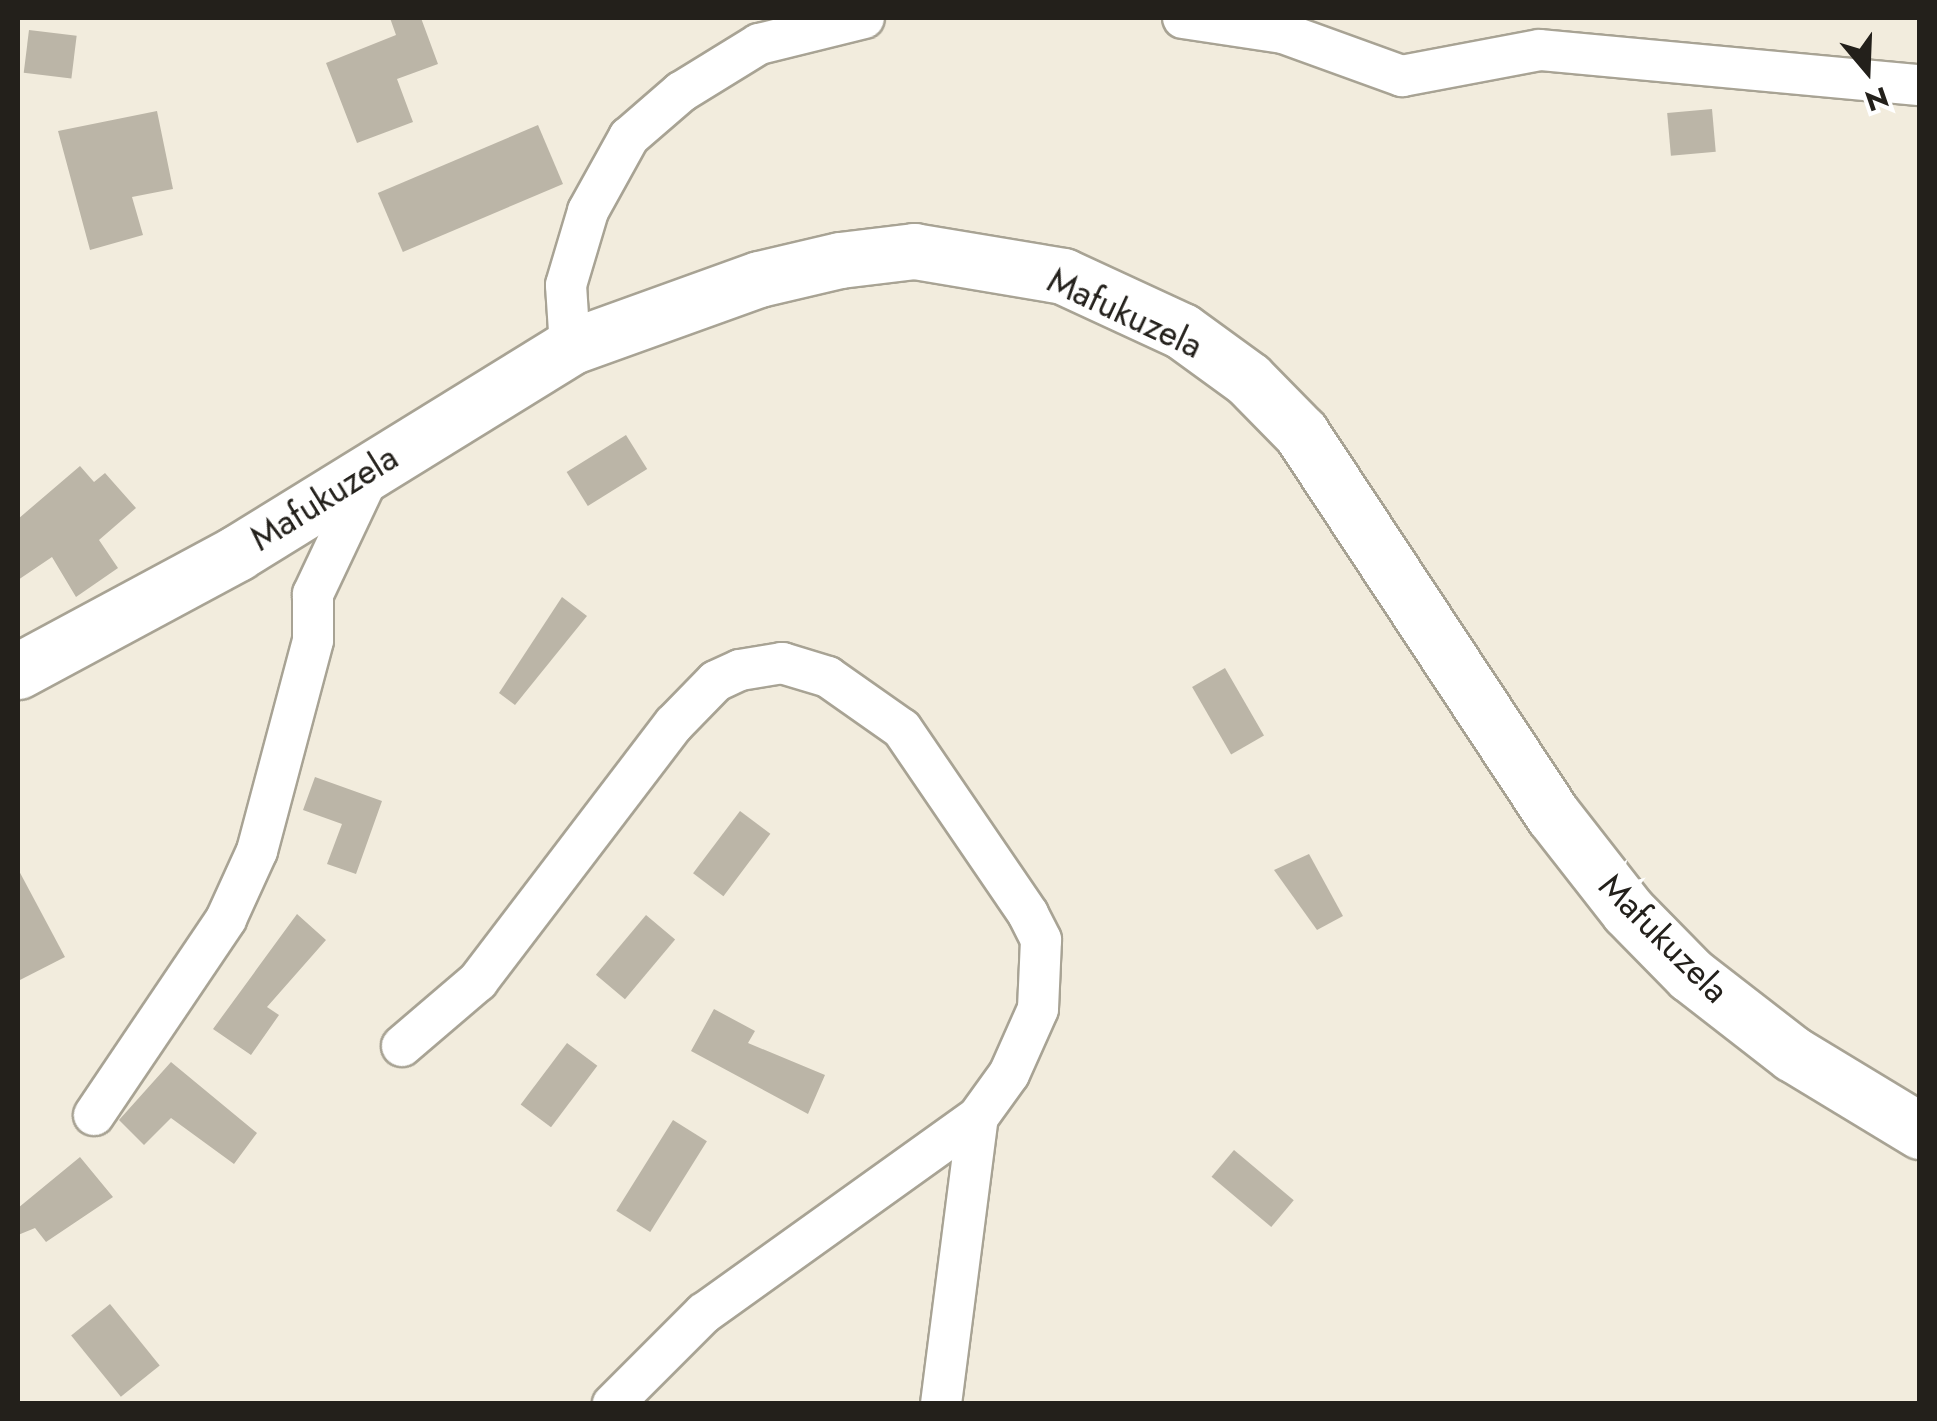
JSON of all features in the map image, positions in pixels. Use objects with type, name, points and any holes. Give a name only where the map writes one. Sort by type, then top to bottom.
[{"type":"main road","name":"Mafukuzela","points":[[18,671],[237,554],[374,465],[570,348],[758,279],[914,251],[1063,276],[1182,332],[1248,378],[1301,433],[1552,814],[1628,911],[1690,975],[1793,1054],[1920,1131]]},
{"type":"street","points":[[570,348],[566,285],[588,211],[629,137],[680,92],[759,44],[864,18]]},
{"type":"street","points":[[1183,18],[1283,32],[1402,76],[1540,50],[1920,84]]},
{"type":"street","points":[[94,1115],[226,919],[257,851],[313,640],[312,594],[374,465]]},
{"type":"street","points":[[402,1046],[478,981],[538,911],[618,794],[696,701],[740,670],[782,663],[828,677],[902,730],[1041,940],[1038,1009],[1009,1074],[978,1117],[704,1313],[613,1404]]},
{"type":"street","points":[[941,1404],[978,1117]]},
{"type":"building","points":[[390,18],[421,18],[438,64],[397,79],[413,122],[357,143],[326,63],[396,35]]},
{"type":"building","points":[[29,30],[77,36],[71,79],[24,73]]},
{"type":"building","points":[[1712,109],[1716,152],[1671,156],[1667,113]]},
{"type":"building","points":[[157,111],[173,189],[132,197],[143,235],[90,250],[58,131]]},
{"type":"building","points":[[538,125],[563,184],[403,252],[378,193]]},
{"type":"building","points":[[626,435],[647,469],[588,506],[567,472]]},
{"type":"building","points":[[80,466],[94,482],[105,473],[136,508],[99,540],[118,568],[76,597],[52,557],[18,580],[18,519]]},
{"type":"building","points":[[562,597],[587,616],[515,705],[499,693]]},
{"type":"building","points":[[1225,668],[1264,736],[1231,755],[1192,687]]},
{"type":"building","points":[[315,777],[382,801],[356,874],[327,864],[342,824],[303,810]]},
{"type":"building","points":[[740,811],[770,834],[723,896],[693,873]]},
{"type":"building","points":[[1309,854],[1343,916],[1317,930],[1274,870]]},
{"type":"building","points":[[18,869],[65,957],[18,981]]},
{"type":"building","points":[[297,914],[326,940],[267,1007],[279,1015],[251,1055],[213,1029]]},
{"type":"building","points":[[646,915],[675,939],[625,999],[596,975]]},
{"type":"building","points":[[714,1009],[755,1031],[748,1043],[825,1075],[808,1114],[691,1051]]},
{"type":"building","points":[[567,1043],[597,1066],[551,1127],[521,1104]]},
{"type":"building","points":[[171,1062],[257,1133],[234,1164],[171,1118],[144,1145],[119,1120]]},
{"type":"building","points":[[673,1120],[707,1141],[650,1232],[616,1211]]},
{"type":"building","points":[[1234,1150],[1294,1200],[1271,1227],[1212,1177]]},
{"type":"building","points":[[80,1157],[113,1197],[46,1242],[35,1228],[18,1235],[18,1208]]},
{"type":"building","points":[[110,1304],[160,1365],[121,1397],[71,1335]]}]
